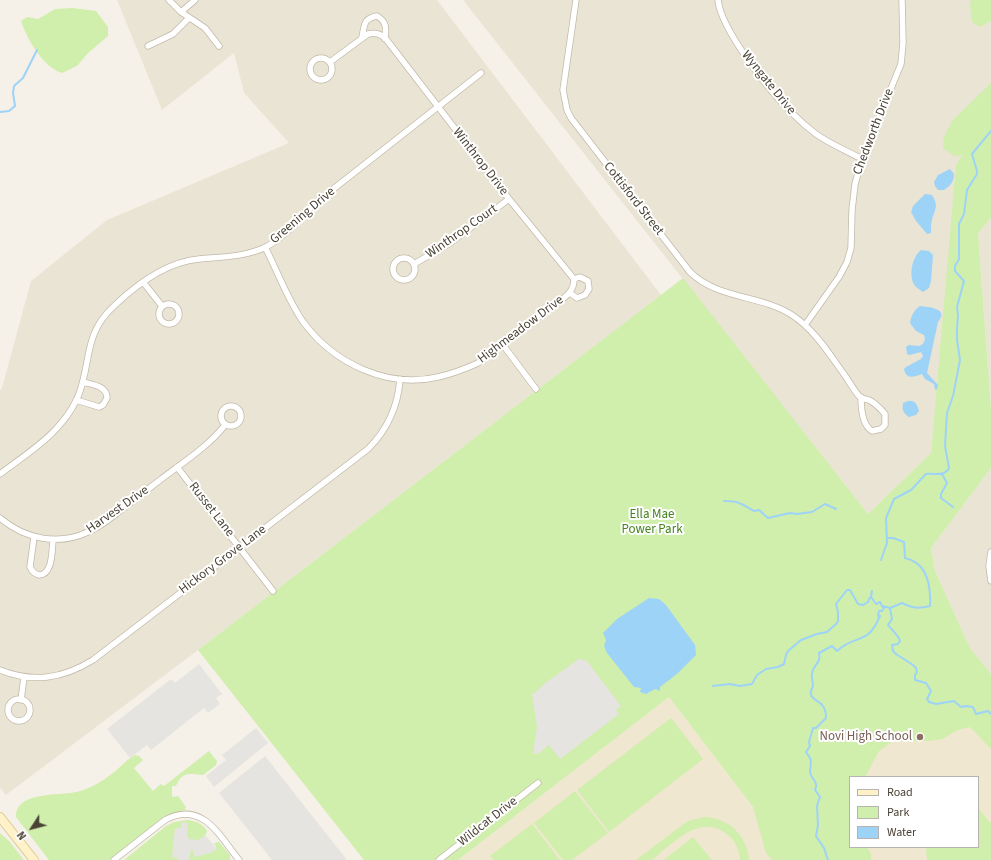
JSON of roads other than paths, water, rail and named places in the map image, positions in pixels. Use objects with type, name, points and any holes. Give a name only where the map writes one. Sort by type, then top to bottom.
[{"type":"main road","points":[[0,818],[34,860]]},
{"type":"street","points":[[169,0],[180,12],[205,28],[219,46]]},
{"type":"street","points":[[180,12],[195,0]]},
{"type":"street","name":"Cottisford Street","points":[[576,0],[563,90],[567,110],[571,118],[686,267],[697,279],[716,289],[761,301],[779,308],[805,325],[827,351],[861,397]]},
{"type":"street","name":"Wyngate Drive","points":[[718,0],[722,15],[739,46],[777,97],[793,115],[818,135],[862,159]]},
{"type":"street","name":"Chedworth Drive","points":[[805,325],[848,262],[851,248],[852,210],[855,184],[862,159],[901,64],[903,43],[902,0]]},
{"type":"street","name":"Winthrop Drive","points":[[362,37],[365,22],[370,18],[377,16],[386,25],[385,39]]},
{"type":"street","points":[[148,46],[174,34],[189,18]]},
{"type":"street","name":"Winthrop Drive","points":[[362,37],[374,32],[380,34],[385,39],[574,282]]},
{"type":"street","points":[[330,62],[362,37]]},
{"type":"street","name":"Greening Drive","points":[[0,474],[49,436],[64,420],[76,400],[83,382],[90,345],[100,322],[114,306],[143,282],[166,268],[186,261],[234,256],[265,247],[286,234],[317,202],[481,73]]},
{"type":"street","name":"Winthrop Court","points":[[414,264],[450,243],[509,199]]},
{"type":"street","name":"Highmeadow Drive","points":[[265,247],[299,316],[321,342],[347,362],[361,369],[375,374],[400,379],[413,380],[436,378],[478,363],[570,293],[574,282]]},
{"type":"street","points":[[570,293],[577,298],[585,295],[589,289],[588,281],[580,276],[574,282]]},
{"type":"street","points":[[143,282],[162,306]]},
{"type":"street","points":[[503,345],[536,390]]},
{"type":"street","name":"Hickory Grove Lane","points":[[0,670],[24,677],[51,676],[83,666],[93,660],[373,444],[393,414],[398,398],[400,379]]},
{"type":"street","points":[[76,400],[99,407],[103,405],[107,398],[106,392],[103,388],[83,382]]},
{"type":"street","points":[[861,397],[878,406],[885,414],[885,425],[881,429],[872,431],[867,426],[861,406],[861,397]]},
{"type":"street","name":"Harvest Drive","points":[[0,518],[22,533],[34,537],[53,540],[76,537],[99,526],[200,449],[220,432],[225,425]]},
{"type":"street","name":"Russet Lane","points":[[177,467],[273,591]]},
{"type":"street","points":[[34,537],[30,567],[33,572],[39,574],[44,574],[49,568],[53,540]]},
{"type":"street","points":[[991,552],[989,566],[991,581]]},
{"type":"street","points":[[20,700],[24,677]]},
{"type":"street","name":"Wildcat Drive","points":[[439,860],[538,783]]},
{"type":"street","points":[[114,860],[165,820],[172,816],[190,814],[205,819],[239,860]]},
{"type":"water","points":[[950,169],[954,174],[952,182],[944,190],[938,190],[934,182],[938,175]]},
{"type":"water","points":[[925,194],[932,195],[936,205],[931,233],[927,234],[916,221],[911,212],[913,206]]},
{"type":"water","points":[[921,250],[929,251],[933,255],[931,281],[929,288],[923,292],[915,286],[911,272],[915,257]]},
{"type":"water","points":[[920,306],[936,309],[940,311],[941,314],[927,373],[938,385],[937,389],[935,390],[934,384],[925,379],[922,374],[911,377],[907,375],[904,369],[921,359],[923,356],[921,352],[910,355],[907,354],[906,347],[909,345],[919,346],[923,344],[925,339],[924,335],[916,331],[910,323],[913,313]]},
{"type":"water","points":[[912,401],[916,404],[919,411],[916,415],[909,417],[904,413],[903,403]]},
{"type":"water","points":[[649,598],[659,599],[666,605],[695,645],[696,655],[677,674],[660,687],[660,691],[655,689],[646,694],[640,692],[641,688],[634,687],[607,653],[604,646],[606,640],[603,633],[617,619]]},
{"type":"waterway","points":[[0,112],[9,111],[15,106],[13,93],[14,86],[23,78],[37,50]]},
{"type":"waterway","points":[[881,560],[887,543],[886,518],[894,499],[911,490],[926,474],[942,474],[949,468],[945,446],[947,413],[953,396],[960,360],[957,340],[957,307],[964,281],[955,271],[955,266],[959,259],[959,224],[964,214],[967,190],[977,174],[972,154],[991,131]]},
{"type":"waterway","points":[[942,474],[947,483],[941,494],[941,498],[953,507]]},
{"type":"waterway","points":[[724,501],[737,502],[754,511],[759,510],[768,518],[790,513],[797,514],[812,512],[825,504],[836,509]]},
{"type":"waterway","points":[[828,860],[824,848],[816,836],[818,825],[817,806],[820,797],[815,790],[816,785],[810,772],[811,760],[806,752],[810,746],[809,742],[813,728],[816,728],[826,718],[824,708],[813,698],[811,694],[813,686],[812,673],[818,662],[819,653],[832,646],[837,651],[850,642],[866,636],[875,626],[880,616],[878,616],[879,611],[882,611],[884,608],[882,606],[890,608],[902,603],[915,608],[930,606],[929,583],[923,570],[919,565],[905,558],[904,542],[893,538],[888,538]]},
{"type":"waterway","points":[[713,686],[730,684],[740,686],[752,684],[757,675],[766,669],[778,667],[784,664],[788,651],[801,640],[827,632],[836,624],[838,621],[836,604],[847,590],[850,590],[858,604],[863,605],[868,602],[872,591]]},
{"type":"waterway","points":[[871,597],[876,604],[880,602],[882,606]]},
{"type":"waterway","points":[[890,608],[892,619],[888,625],[900,641],[898,644],[892,645],[893,651],[916,668],[917,672],[915,675],[915,680],[926,683],[931,691],[927,699],[929,702],[936,704],[954,701],[961,707],[973,707],[976,714],[988,711],[991,714]]},
{"type":"place","name":"Novi High School","points":[[920,737]]},
{"type":"park label","name":"Ella Mae Power Park","points":[[652,522]]}]
